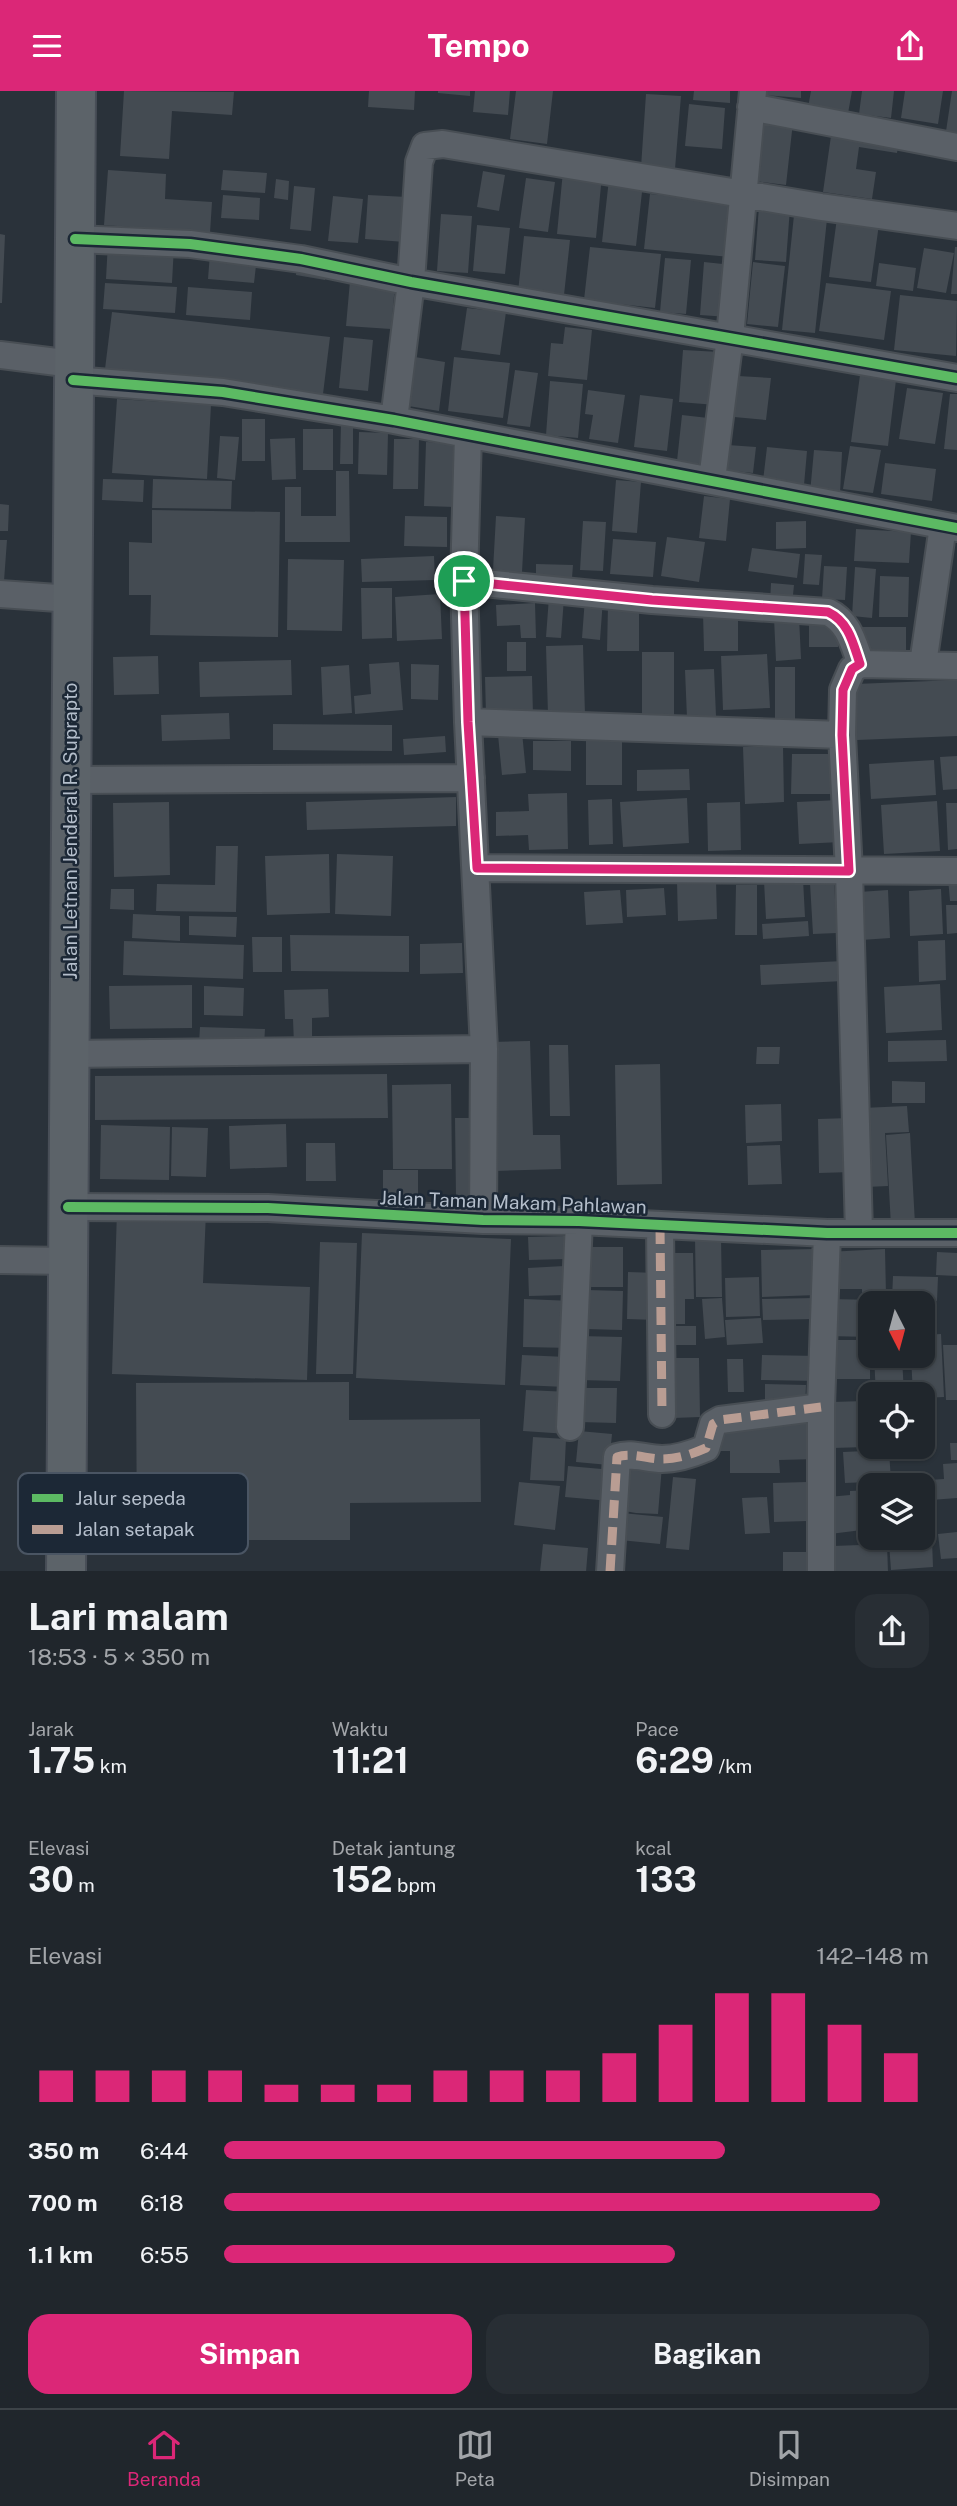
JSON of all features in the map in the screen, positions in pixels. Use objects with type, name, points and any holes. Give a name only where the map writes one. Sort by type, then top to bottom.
[{"type":"main road","name":"Jalan Letnan Jenderal R. Suprapto","points":[[67,1473],[76,91]]},
{"type":"street","points":[[712,480],[730,337],[752,99],[957,147]]},
{"type":"street","points":[[394,419],[411,282],[419,162],[425,146],[443,144],[821,207],[957,226]]},
{"type":"street","points":[[75,239],[190,244],[301,259],[411,282],[957,377]]},
{"type":"street","points":[[0,355],[73,372],[394,419],[950,527],[923,664]]},
{"type":"street","points":[[468,434],[464,581],[484,1049],[483,1220]]},
{"type":"street","points":[[464,581],[652,600],[828,612],[839,617],[847,628],[860,664]]},
{"type":"street","points":[[0,594],[72,599]]},
{"type":"street","points":[[859,1232],[849,871],[842,735],[843,690],[852,669],[860,664],[957,666]]},
{"type":"street","points":[[468,722],[842,735]]},
{"type":"street","points":[[71,780],[471,778]]},
{"type":"street","points":[[477,868],[957,871]]},
{"type":"street","points":[[69,1054],[484,1049]]},
{"type":"street","name":"Jalan Taman Makam Pahlawan","points":[[68,1207],[268,1208],[483,1220],[579,1221],[827,1233],[957,1233]]},
{"type":"street","points":[[570,1427],[579,1221]]},
{"type":"street","points":[[660,1226],[662,1414]]},
{"type":"street","points":[[821,1571],[821,1407],[827,1233]]},
{"type":"street","points":[[0,1260],[68,1261]]},
{"type":"street","points":[[610,1571],[617,1457],[624,1454],[659,1459],[676,1458],[706,1448],[713,1425],[720,1420],[821,1407]]},
{"type":"building","points":[[124,91],[234,92],[232,115],[172,111],[169,159],[120,156]]},
{"type":"building","points":[[369,91],[415,91],[414,110],[368,107]]},
{"type":"building","points":[[470,91],[470,96],[438,93]]},
{"type":"building","points":[[475,91],[510,91],[508,115],[473,112]]},
{"type":"building","points":[[516,91],[553,91],[547,144],[510,139]]},
{"type":"building","points":[[694,91],[730,91],[730,103],[693,100]]},
{"type":"building","points":[[764,91],[801,91],[801,98],[764,95]]},
{"type":"building","points":[[811,91],[852,91],[847,119],[807,113]]},
{"type":"building","points":[[862,91],[894,91],[891,118],[859,114]]},
{"type":"building","points":[[905,91],[943,91],[938,124],[901,118]]},
{"type":"building","points":[[952,91],[957,91],[957,140],[945,138]]},
{"type":"building","points":[[646,94],[681,96],[675,169],[641,167]]},
{"type":"building","points":[[689,104],[725,108],[722,149],[685,146]]},
{"type":"building","points":[[761,119],[793,122],[786,185],[754,181]]},
{"type":"building","points":[[832,129],[899,138],[897,153],[859,147],[856,169],[876,172],[872,199],[823,192]]},
{"type":"building","points":[[108,170],[166,174],[165,199],[212,202],[210,233],[104,225]]},
{"type":"building","points":[[223,170],[267,173],[265,193],[221,190]]},
{"type":"building","points":[[483,171],[505,175],[499,211],[477,207]]},
{"type":"building","points":[[563,171],[602,175],[596,238],[557,234]]},
{"type":"building","points":[[526,178],[555,182],[548,232],[519,228]]},
{"type":"building","points":[[276,179],[289,181],[288,200],[274,198]]},
{"type":"building","points":[[609,179],[643,183],[636,246],[602,242]]},
{"type":"building","points":[[294,186],[315,188],[311,231],[290,229]]},
{"type":"building","points":[[650,194],[735,202],[730,257],[644,249]]},
{"type":"building","points":[[223,195],[260,198],[259,220],[221,218]]},
{"type":"building","points":[[368,195],[407,197],[405,242],[365,239]]},
{"type":"building","points":[[333,196],[363,199],[358,243],[328,241]]},
{"type":"building","points":[[759,206],[790,208],[786,262],[755,260]]},
{"type":"building","points":[[441,214],[472,216],[468,273],[437,271]]},
{"type":"building","points":[[794,215],[827,219],[815,333],[782,330]]},
{"type":"building","points":[[837,218],[879,224],[871,282],[829,277]]},
{"type":"building","points":[[477,225],[510,228],[505,274],[473,271]]},
{"type":"building","points":[[0,234],[5,235],[2,303],[0,303]]},
{"type":"building","points":[[524,236],[570,240],[564,295],[518,292]]},
{"type":"building","points":[[108,242],[174,246],[172,283],[106,279]]},
{"type":"building","points":[[590,247],[661,254],[655,308],[584,300]]},
{"type":"building","points":[[955,247],[957,294],[951,294]]},
{"type":"building","points":[[924,248],[954,253],[946,293],[917,288]]},
{"type":"building","points":[[210,253],[257,257],[254,283],[208,279]]},
{"type":"building","points":[[665,258],[691,260],[686,314],[660,312]]},
{"type":"building","points":[[704,262],[732,265],[728,317],[700,315]]},
{"type":"building","points":[[753,262],[785,266],[778,327],[747,324]]},
{"type":"building","points":[[297,263],[327,267],[325,280],[296,275]]},
{"type":"building","points":[[879,263],[916,268],[913,291],[876,286]]},
{"type":"building","points":[[350,281],[395,285],[391,329],[346,326]]},
{"type":"building","points":[[105,283],[177,287],[175,313],[103,309]]},
{"type":"building","points":[[826,283],[891,291],[884,340],[819,331]]},
{"type":"building","points":[[188,287],[252,292],[250,320],[186,315]]},
{"type":"building","points":[[900,295],[957,301],[956,356],[894,350]]},
{"type":"building","points":[[467,308],[506,312],[500,355],[461,350]]},
{"type":"building","points":[[112,312],[330,337],[323,394],[105,369]]},
{"type":"building","points":[[565,327],[592,330],[587,380],[548,376],[551,343],[563,344]]},
{"type":"building","points":[[344,337],[373,340],[368,391],[339,388]]},
{"type":"building","points":[[683,350],[720,352],[716,405],[679,402]]},
{"type":"building","points":[[409,356],[445,362],[439,411],[402,405]]},
{"type":"building","points":[[454,357],[510,363],[503,418],[448,411]]},
{"type":"building","points":[[515,370],[538,373],[530,427],[507,424]]},
{"type":"building","points":[[860,375],[896,380],[888,446],[851,442]]},
{"type":"building","points":[[738,376],[771,378],[766,420],[734,417]]},
{"type":"building","points":[[550,381],[583,384],[578,438],[546,435]]},
{"type":"building","points":[[907,388],[943,393],[935,444],[899,439]]},
{"type":"building","points":[[588,390],[625,395],[618,443],[589,439],[593,415],[585,414]]},
{"type":"building","points":[[950,394],[957,394],[957,450],[944,449]]},
{"type":"building","points":[[640,395],[673,399],[667,451],[634,447]]},
{"type":"building","points":[[117,399],[211,405],[207,479],[112,473]]},
{"type":"building","points":[[682,415],[717,419],[711,465],[677,461]]},
{"type":"building","points":[[242,419],[265,419],[265,461],[242,461]]},
{"type":"building","points":[[341,422],[353,422],[353,464],[340,464]]},
{"type":"building","points":[[303,429],[333,429],[333,470],[303,470]]},
{"type":"building","points":[[359,432],[388,433],[387,475],[358,474]]},
{"type":"building","points":[[220,436],[239,437],[235,480],[217,478]]},
{"type":"building","points":[[295,438],[296,479],[272,480],[270,439]]},
{"type":"building","points":[[394,439],[419,439],[418,489],[393,489]]},
{"type":"building","points":[[426,442],[457,443],[455,507],[424,506]]},
{"type":"building","points":[[728,445],[756,447],[753,473],[725,470]]},
{"type":"building","points":[[850,446],[881,450],[873,493],[843,489]]},
{"type":"building","points":[[767,447],[807,451],[804,485],[763,481]]},
{"type":"building","points":[[814,450],[842,452],[840,494],[810,493]]},
{"type":"building","points":[[885,463],[936,469],[932,501],[881,494]]},
{"type":"building","points":[[336,471],[349,471],[350,542],[285,542],[285,487],[301,487],[301,516],[336,516]]},
{"type":"building","points":[[103,479],[144,480],[143,502],[102,500]]},
{"type":"building","points":[[153,479],[232,481],[231,509],[152,508]]},
{"type":"building","points":[[616,480],[641,482],[637,533],[612,531]]},
{"type":"building","points":[[704,496],[730,499],[726,541],[699,538]]},
{"type":"building","points":[[0,504],[9,505],[8,531],[0,531]]},
{"type":"building","points":[[152,510],[280,512],[278,637],[150,635],[151,595],[129,595],[129,542],[152,543]]},
{"type":"building","points":[[405,516],[447,517],[447,547],[404,546]]},
{"type":"building","points":[[496,516],[525,518],[522,572],[493,570]]},
{"type":"building","points":[[583,521],[606,522],[603,571],[580,570]]},
{"type":"building","points":[[806,521],[806,548],[776,549],[776,522]]},
{"type":"building","points":[[856,529],[911,532],[909,563],[854,561]]},
{"type":"building","points":[[667,537],[705,542],[699,582],[661,576]]},
{"type":"building","points":[[613,539],[656,542],[653,577],[610,574]]},
{"type":"building","points":[[0,540],[7,540],[4,581],[0,581]]},
{"type":"building","points":[[752,548],[800,554],[797,578],[748,571]]},
{"type":"building","points":[[805,554],[822,555],[819,585],[803,584]]},
{"type":"building","points":[[434,556],[435,580],[362,582],[361,559]]},
{"type":"building","points":[[288,559],[344,560],[342,631],[287,630]]},
{"type":"building","points":[[536,564],[573,565],[572,578],[536,576]]},
{"type":"building","points":[[824,566],[847,567],[845,600],[822,599]]},
{"type":"building","points":[[855,567],[876,569],[872,618],[852,616]]},
{"type":"building","points":[[880,576],[909,577],[908,617],[879,617]]},
{"type":"building","points":[[771,583],[794,585],[792,605],[770,603]]},
{"type":"building","points":[[361,588],[392,588],[392,638],[362,639]]},
{"type":"building","points":[[440,594],[442,639],[397,641],[395,597]]},
{"type":"building","points":[[549,597],[564,598],[561,638],[546,637]]},
{"type":"building","points":[[585,598],[603,599],[600,640],[582,638]]},
{"type":"building","points":[[535,603],[536,638],[521,638],[520,625],[497,626],[496,605]]},
{"type":"building","points":[[608,605],[639,606],[639,651],[607,651]]},
{"type":"building","points":[[703,613],[738,613],[738,651],[704,651]]},
{"type":"building","points":[[799,617],[801,659],[776,661],[774,618]]},
{"type":"building","points":[[809,622],[838,622],[838,647],[809,647]]},
{"type":"building","points":[[862,627],[906,627],[906,655],[862,655]]},
{"type":"building","points":[[507,642],[526,642],[526,671],[507,671]]},
{"type":"building","points":[[583,645],[585,715],[548,715],[546,646]]},
{"type":"building","points":[[642,652],[674,652],[674,716],[642,716]]},
{"type":"building","points":[[767,654],[770,708],[723,710],[721,656]]},
{"type":"building","points":[[158,656],[159,694],[114,695],[113,657]]},
{"type":"building","points":[[291,660],[292,695],[200,697],[199,662]]},
{"type":"building","points":[[399,662],[403,710],[355,714],[354,696],[371,694],[369,664]]},
{"type":"building","points":[[411,664],[439,665],[438,700],[411,699]]},
{"type":"building","points":[[349,665],[352,713],[323,715],[321,667]]},
{"type":"building","points":[[775,667],[795,667],[795,720],[775,719]]},
{"type":"building","points":[[714,669],[716,716],[687,718],[685,670]]},
{"type":"building","points":[[532,676],[533,715],[486,715],[485,677]]},
{"type":"building","points":[[957,680],[957,736],[857,740],[855,684]]},
{"type":"building","points":[[229,713],[230,739],[162,741],[161,715]]},
{"type":"building","points":[[273,724],[392,725],[392,751],[273,750]]},
{"type":"building","points":[[522,732],[526,773],[502,775],[498,735]]},
{"type":"building","points":[[622,732],[622,785],[586,785],[586,733]]},
{"type":"building","points":[[445,736],[446,752],[404,755],[403,739]]},
{"type":"building","points":[[533,741],[571,741],[571,771],[533,770]]},
{"type":"building","points":[[783,746],[784,802],[745,804],[743,747]]},
{"type":"building","points":[[792,754],[836,754],[836,794],[791,794]]},
{"type":"building","points":[[957,756],[957,789],[943,790],[940,757]]},
{"type":"building","points":[[934,760],[936,795],[871,799],[869,764]]},
{"type":"building","points":[[689,769],[690,790],[637,791],[637,770]]},
{"type":"building","points":[[567,793],[568,849],[529,850],[528,835],[496,836],[496,812],[529,811],[528,794]]},
{"type":"building","points":[[456,797],[456,826],[307,830],[306,802]]},
{"type":"building","points":[[687,798],[689,843],[623,847],[620,802]]},
{"type":"building","points":[[612,799],[613,844],[589,845],[588,800]]},
{"type":"building","points":[[839,800],[841,842],[799,844],[797,802]]},
{"type":"building","points":[[937,801],[940,851],[884,854],[881,805]]},
{"type":"building","points":[[169,802],[170,875],[114,877],[113,803]]},
{"type":"building","points":[[740,802],[741,850],[708,851],[707,803]]},
{"type":"building","points":[[946,803],[957,803],[957,849],[948,850]]},
{"type":"building","points":[[216,846],[238,846],[236,912],[156,911],[157,884],[215,885]]},
{"type":"building","points":[[329,854],[330,913],[267,915],[265,856]]},
{"type":"building","points":[[337,854],[393,856],[391,916],[335,914]]},
{"type":"building","points":[[948,878],[957,878],[957,901],[950,901]]},
{"type":"building","points":[[803,879],[805,917],[766,919],[764,881]]},
{"type":"building","points":[[716,880],[717,919],[678,921],[677,882]]},
{"type":"building","points":[[834,882],[837,933],[813,934],[810,883]]},
{"type":"building","points":[[736,885],[757,885],[757,935],[735,935]]},
{"type":"building","points":[[664,888],[666,915],[627,917],[626,890]]},
{"type":"building","points":[[111,889],[134,889],[134,910],[110,909]]},
{"type":"building","points":[[941,889],[943,934],[910,936],[909,891]]},
{"type":"building","points":[[620,890],[623,923],[586,925],[584,892]]},
{"type":"building","points":[[888,890],[890,938],[861,940],[859,892]]},
{"type":"building","points":[[946,905],[957,905],[957,933],[947,934]]},
{"type":"building","points":[[133,914],[180,916],[180,941],[132,938]]},
{"type":"building","points":[[189,916],[237,917],[236,937],[189,935]]},
{"type":"building","points":[[808,921],[809,936],[763,939],[762,924]]},
{"type":"building","points":[[290,935],[409,936],[409,972],[291,971]]},
{"type":"building","points":[[252,937],[282,937],[282,972],[253,972]]},
{"type":"building","points":[[945,940],[946,980],[919,982],[918,941]]},
{"type":"building","points":[[124,941],[244,945],[243,979],[123,975]]},
{"type":"building","points":[[462,943],[463,973],[420,974],[420,944]]},
{"type":"building","points":[[843,961],[844,981],[761,985],[760,965]]},
{"type":"building","points":[[940,984],[942,1030],[886,1033],[884,987]]},
{"type":"building","points":[[192,985],[192,1028],[110,1029],[109,986]]},
{"type":"building","points":[[204,986],[244,988],[243,1016],[204,1015]]},
{"type":"building","points":[[328,989],[329,1017],[312,1018],[312,1045],[294,1045],[293,1019],[285,1019],[284,990]]},
{"type":"building","points":[[200,1027],[265,1029],[264,1045],[199,1043]]},
{"type":"building","points":[[946,1040],[947,1061],[888,1062],[888,1041]]},
{"type":"building","points":[[530,1041],[533,1135],[560,1135],[561,1169],[495,1171],[492,1042]]},
{"type":"building","points":[[549,1045],[568,1045],[570,1116],[550,1116]]},
{"type":"building","points":[[757,1047],[780,1047],[779,1064],[756,1064]]},
{"type":"building","points":[[660,1064],[662,1184],[617,1185],[615,1065]]},
{"type":"building","points":[[387,1074],[388,1118],[95,1120],[95,1076]]},
{"type":"building","points":[[892,1081],[925,1082],[925,1103],[892,1103]]},
{"type":"building","points":[[451,1084],[452,1169],[393,1169],[392,1085]]},
{"type":"building","points":[[781,1104],[782,1141],[746,1143],[745,1105]]},
{"type":"building","points":[[907,1106],[909,1132],[885,1133],[888,1186],[866,1187],[862,1108]]},
{"type":"building","points":[[455,1118],[479,1118],[480,1197],[456,1197]]},
{"type":"building","points":[[850,1118],[852,1172],[819,1173],[818,1119]]},
{"type":"building","points":[[286,1124],[287,1167],[230,1169],[229,1126]]},
{"type":"building","points":[[101,1125],[170,1127],[169,1180],[100,1179]]},
{"type":"building","points":[[172,1127],[208,1128],[206,1177],[171,1176]]},
{"type":"building","points":[[910,1133],[915,1224],[891,1226],[886,1135]]},
{"type":"building","points":[[306,1143],[335,1143],[336,1181],[306,1181]]},
{"type":"building","points":[[780,1145],[782,1184],[748,1185],[747,1146]]},
{"type":"building","points":[[383,1170],[418,1170],[418,1196],[383,1195]]},
{"type":"building","points":[[117,1210],[206,1212],[203,1283],[310,1287],[307,1380],[112,1374]]},
{"type":"building","points":[[362,1233],[511,1239],[505,1385],[356,1378]]},
{"type":"building","points":[[565,1236],[566,1259],[529,1260],[528,1237]]},
{"type":"building","points":[[721,1237],[722,1297],[696,1297],[695,1238]]},
{"type":"building","points":[[320,1242],[357,1243],[353,1374],[316,1374]]},
{"type":"building","points":[[588,1247],[623,1247],[623,1287],[588,1287]]},
{"type":"building","points":[[816,1249],[817,1295],[762,1297],[761,1250]]},
{"type":"building","points":[[885,1249],[886,1291],[828,1289],[827,1252]]},
{"type":"building","points":[[937,1252],[957,1253],[957,1276],[936,1275]]},
{"type":"building","points":[[666,1253],[693,1253],[694,1299],[685,1299],[685,1324],[666,1324]]},
{"type":"building","points":[[564,1266],[566,1295],[529,1296],[528,1268]]},
{"type":"building","points":[[628,1272],[658,1273],[657,1320],[627,1319]]},
{"type":"building","points":[[893,1276],[938,1277],[937,1301],[935,1291],[892,1291]]},
{"type":"building","points":[[759,1277],[760,1316],[726,1317],[725,1278]]},
{"type":"building","points":[[587,1290],[623,1291],[622,1330],[586,1329]]},
{"type":"building","points":[[722,1298],[725,1337],[705,1339],[702,1299]]},
{"type":"building","points":[[815,1298],[815,1319],[763,1320],[762,1299]]},
{"type":"building","points":[[524,1299],[573,1301],[572,1348],[523,1347]]},
{"type":"building","points":[[828,1299],[858,1300],[858,1337],[828,1336]]},
{"type":"building","points":[[761,1318],[763,1343],[727,1345],[725,1320]]},
{"type":"building","points":[[667,1326],[696,1326],[696,1345],[668,1345]]},
{"type":"building","points":[[935,1334],[941,1334],[944,1397],[935,1397],[935,1382],[912,1382],[912,1369],[935,1368]]},
{"type":"building","points":[[580,1336],[622,1337],[620,1381],[579,1380]]},
{"type":"building","points":[[837,1340],[858,1340],[858,1369],[870,1369],[870,1379],[837,1379]]},
{"type":"building","points":[[943,1345],[957,1345],[957,1400],[946,1400]]},
{"type":"building","points":[[522,1355],[567,1357],[566,1387],[520,1385]]},
{"type":"building","points":[[762,1355],[819,1356],[818,1381],[761,1380]]},
{"type":"building","points":[[672,1358],[699,1358],[700,1417],[673,1418]]},
{"type":"building","points":[[727,1359],[743,1359],[744,1392],[728,1392]]},
{"type":"building","points":[[875,1369],[903,1369],[903,1382],[875,1382]]},
{"type":"building","points":[[349,1382],[349,1420],[480,1419],[481,1502],[350,1503],[350,1540],[248,1540],[248,1473],[137,1473],[136,1383]]},
{"type":"building","points":[[765,1384],[806,1385],[805,1407],[765,1407]]},
{"type":"building","points":[[580,1388],[617,1388],[616,1423],[579,1422]]},
{"type":"building","points":[[526,1390],[570,1392],[568,1434],[523,1431]]},
{"type":"building","points":[[858,1401],[858,1447],[833,1448],[832,1402]]},
{"type":"building","points":[[816,1418],[817,1459],[779,1460],[780,1473],[730,1473],[730,1451],[716,1451],[721,1423]]},
{"type":"building","points":[[579,1431],[612,1434],[609,1465],[576,1462]]},
{"type":"building","points":[[533,1437],[566,1439],[564,1481],[530,1480]]},
{"type":"building","points":[[950,1443],[957,1443],[957,1460],[951,1460]]},
{"type":"building","points":[[858,1451],[858,1459],[890,1459],[890,1473],[858,1473],[858,1482],[845,1483],[843,1452]]},
{"type":"building","points":[[624,1462],[662,1466],[658,1514],[619,1510]]},
{"type":"building","points":[[957,1463],[957,1498],[935,1500],[935,1480],[944,1479],[943,1464]]},
{"type":"building","points":[[568,1466],[613,1470],[610,1501],[565,1497]]},
{"type":"building","points":[[673,1477],[696,1479],[689,1550],[666,1548]]},
{"type":"building","points":[[519,1482],[560,1486],[555,1530],[514,1525]]},
{"type":"building","points":[[807,1482],[808,1521],[774,1522],[773,1483]]},
{"type":"building","points":[[850,1491],[858,1491],[858,1530],[830,1534],[828,1497],[850,1495]]},
{"type":"building","points":[[767,1497],[770,1533],[745,1534],[742,1498]]},
{"type":"building","points":[[622,1513],[663,1517],[660,1544],[620,1540]]},
{"type":"building","points":[[957,1532],[957,1558],[941,1559],[938,1534]]},
{"type":"building","points":[[543,1544],[588,1548],[586,1571],[540,1571]]},
{"type":"building","points":[[858,1545],[858,1550],[887,1550],[888,1571],[834,1571],[833,1546]]},
{"type":"building","points":[[890,1550],[932,1550],[933,1567],[891,1570]]},
{"type":"building","points":[[783,1552],[816,1552],[816,1571],[783,1571]]},
{"type":"marked path","points":[[660,1226],[662,1414]]},
{"type":"marked path","points":[[610,1571],[617,1457],[679,1457],[706,1448],[713,1424],[720,1420],[821,1407]]},
{"type":"cycle path","points":[[75,239],[190,244],[301,259],[411,282],[957,378]]},
{"type":"cycle path","points":[[73,380],[223,392],[394,420],[957,528]]},
{"type":"cycle path","points":[[68,1207],[268,1208],[483,1220],[579,1221],[827,1233],[957,1233]]},
{"type":"route","points":[[464,581],[652,600],[828,612],[839,617],[847,628],[860,664],[846,677],[843,690],[842,735],[849,871],[477,868],[468,722],[464,581]]}]
